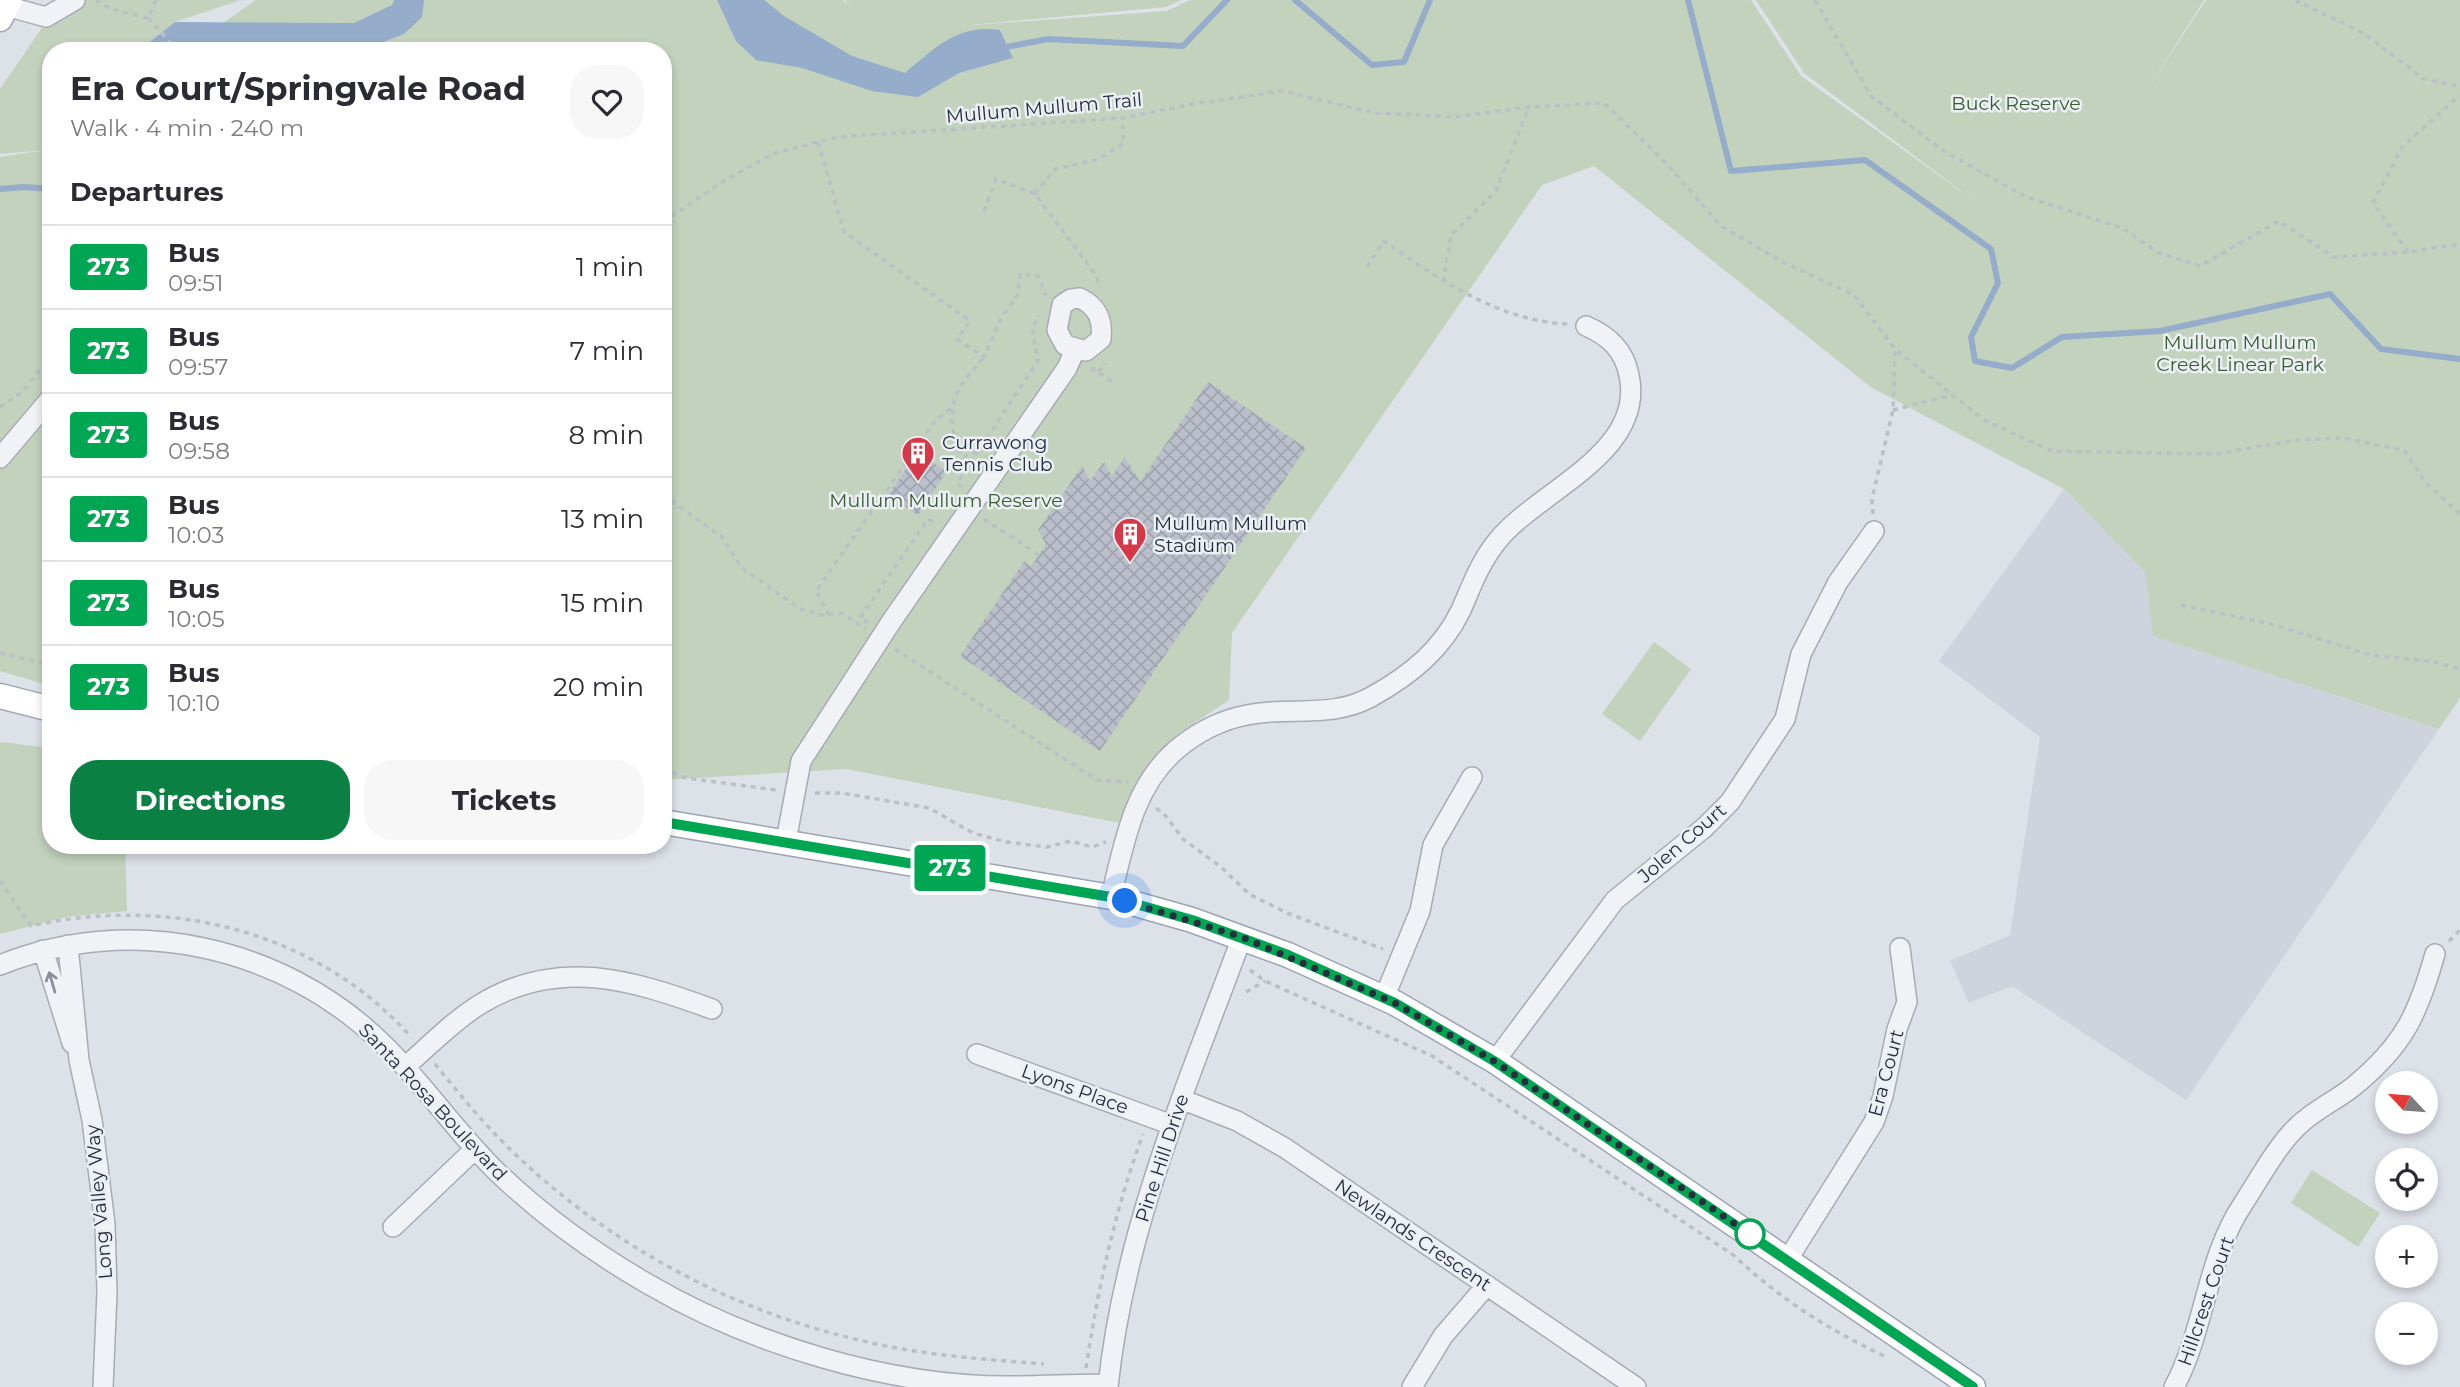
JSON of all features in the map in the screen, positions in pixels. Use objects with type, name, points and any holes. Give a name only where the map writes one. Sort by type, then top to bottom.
[{"type":"main road","points":[[1,696],[42,707]]},
{"type":"main road","points":[[672,823],[1111,897],[1238,947],[1384,998],[1494,1061],[1973,1387]]},
{"type":"street","points":[[5,8],[46,18],[75,0]]},
{"type":"street","points":[[1111,897],[1130,823],[1140,796],[1168,758],[1204,730],[1248,715],[1327,711],[1352,704],[1387,687],[1424,661],[1451,628],[1477,570],[1499,538],[1523,514],[1578,475],[1598,457],[1627,414],[1631,384],[1623,356],[1606,335],[1586,326]]},
{"type":"street","points":[[786,841],[801,761],[968,508],[1067,368],[1075,350]]},
{"type":"street","points":[[0,458],[42,409]]},
{"type":"street","name":"Jolen Court","points":[[1494,1061],[1615,900],[1704,828],[1730,802],[1785,719],[1801,654],[1838,582],[1874,531]]},
{"type":"street","points":[[1384,998],[1420,911],[1433,845],[1472,777]]},
{"type":"street","name":"Santa Rosa Boulevard","points":[[0,965],[68,944],[118,940],[170,942],[222,951],[269,967],[339,1006],[364,1026],[405,1067],[474,1150],[525,1197],[584,1244],[649,1285],[715,1318],[802,1351],[938,1380],[1007,1387],[1108,1386]]},
{"type":"street","name":"Long Valley Way","points":[[68,944],[79,1060],[92,1120],[105,1224],[107,1292],[103,1387]]},
{"type":"street","name":"Pine Hill Drive","points":[[1108,1386],[1112,1349],[1143,1213],[1181,1099],[1238,947]]},
{"type":"street","name":"Era Court","points":[[1788,1259],[1874,1122],[1883,1096],[1897,1029],[1908,1002],[1900,948]]},
{"type":"street","name":"Long Valley Way","points":[[43,950],[59,1009],[79,1060]]},
{"type":"street","name":"Hillcrest Court","points":[[2174,1387],[2191,1351],[2210,1280],[2241,1207],[2297,1126],[2353,1087],[2390,1054],[2420,1005],[2435,954]]},
{"type":"street","points":[[405,1067],[480,1004],[513,990],[568,976],[580,974],[616,979],[662,991],[712,1009]]},
{"type":"street","name":"Lyons Place","points":[[977,1054],[1172,1125]]},
{"type":"street","name":"Newlands Crescent","points":[[1181,1099],[1237,1121],[1286,1148],[1636,1387]]},
{"type":"street","points":[[393,1227],[474,1150]]},
{"type":"street","points":[[1412,1387],[1443,1335],[1487,1286]]},
{"type":"path","points":[[96,0],[111,9],[148,18],[171,42]]},
{"type":"path","points":[[148,18],[156,0]]},
{"type":"path","points":[[1815,0],[1871,96],[1942,150],[2024,196],[2122,228],[2159,253],[2200,265],[2279,221],[2334,257],[2408,252],[2460,244]]},
{"type":"path","points":[[2295,0],[2365,34],[2424,79],[2460,86]]},
{"type":"path","name":"Mullum Mullum Trail","points":[[672,216],[725,180],[775,153],[838,137],[1123,118],[1282,91],[1375,113],[1454,117],[1529,107],[1604,103],[1664,162],[1721,226],[1782,261],[1854,295],[1895,349],[1984,420],[2052,451],[2215,454],[2298,440],[2343,438],[2404,450],[2425,482],[2460,514]]},
{"type":"path","points":[[2408,252],[2374,203],[2402,146],[2460,95]]},
{"type":"path","points":[[1443,282],[1451,235],[1496,191],[1529,107]]},
{"type":"path","points":[[1035,194],[1055,169],[1096,160],[1123,144],[1123,118]]},
{"type":"path","points":[[818,142],[841,229],[872,254],[970,321],[957,340],[984,357]]},
{"type":"path","points":[[984,211],[996,179],[1035,194],[1096,275],[1105,296]]},
{"type":"path","points":[[1367,267],[1384,241],[1443,282],[1541,323],[1586,326]]},
{"type":"path","points":[[980,450],[963,457],[955,446],[952,427],[957,393],[984,357],[1001,318],[1017,296],[1020,274],[1038,276],[1046,300]]},
{"type":"path","points":[[1039,555],[961,505],[970,492],[957,483],[1038,361],[1032,328],[1042,310]]},
{"type":"path","points":[[1874,531],[1872,499],[1893,410],[1895,349]]},
{"type":"path","points":[[0,407],[21,394],[42,368]]},
{"type":"path","points":[[1893,410],[1953,395]]},
{"type":"path","points":[[829,615],[816,591],[935,421],[956,405]]},
{"type":"path","points":[[672,501],[722,537],[738,564],[750,575],[805,611],[845,615],[871,632],[874,627],[860,618],[928,519],[946,528]]},
{"type":"path","points":[[2181,605],[2271,624],[2371,655],[2435,662],[2460,669]]},
{"type":"path","points":[[872,652],[882,659],[890,646],[1097,780],[1125,780],[1140,796],[1166,816],[1183,839],[1221,867],[1249,894],[1287,912],[1402,956]]},
{"type":"path","points":[[0,653],[42,663]]},
{"type":"path","points":[[672,773],[686,778],[794,793],[842,793],[929,808],[973,833],[1006,842],[1047,847],[1071,841],[1092,847],[1110,841]]},
{"type":"path","points":[[0,881],[31,926],[83,917],[144,915],[203,921],[260,936],[296,951],[351,983],[399,1023],[495,1134],[563,1196],[637,1248],[691,1279],[788,1320],[860,1341],[933,1353],[1046,1364]]},
{"type":"path","points":[[1238,947],[1265,981],[1432,1056],[1732,1254],[1766,1285],[1827,1328],[1893,1360]]},
{"type":"path","points":[[1246,992],[1265,981]]},
{"type":"path","points":[[1073,1367],[1086,1368],[1103,1269],[1117,1213],[1150,1116]]},
{"type":"shaded area","points":[[2064,489],[2145,572],[2153,636],[2439,729],[2186,1100],[2012,986],[1969,1003],[1950,961],[2010,935],[2040,737],[1939,661]]},
{"type":"green space","points":[[61,0],[241,0],[175,22],[149,42],[42,42],[42,150],[0,154],[0,89]]},
{"type":"green space","points":[[256,0],[843,0],[850,5],[845,0],[1181,0],[1166,7],[959,26],[1167,11],[1190,0],[1751,0],[1801,76],[1980,205],[1804,73],[1756,0],[2204,0],[2140,101],[2206,0],[2460,0],[2460,698],[2439,729],[2153,636],[2145,572],[2064,489],[1872,388],[1594,166],[1542,185],[1232,633],[1229,700],[1176,735],[1125,824],[847,769],[672,779],[672,42],[196,42]]},
{"type":"green space","points":[[42,151],[42,683],[0,671],[0,157]]},
{"type":"green space","points":[[1654,642],[1691,669],[1640,741],[1602,714]]},
{"type":"green space","points":[[0,742],[42,747],[42,854],[125,854],[127,911],[66,917],[0,934]]},
{"type":"green space","points":[[2312,1170],[2380,1213],[2358,1247],[2291,1203]]},
{"type":"water","points":[[394,0],[424,0],[422,17],[404,34],[383,42],[149,42],[175,22],[354,23],[392,5]]},
{"type":"water","points":[[717,0],[764,0],[784,16],[852,56],[905,73],[948,40],[959,34],[985,29],[1000,30],[1013,58],[959,73],[918,97],[872,91],[802,68],[756,60],[736,41]]},
{"type":"building","name":"Mullum Mullum Stadium","points":[[1208,382],[1306,448],[1100,751],[960,656],[1024,561],[1031,567],[1046,544],[1038,530],[1082,466],[1090,481],[1104,462],[1112,476],[1125,457],[1140,482]]},
{"type":"building","name":"Currawong Tennis Club","points":[[917,453],[947,471],[918,515],[888,495]]},
{"type":"waterway","points":[[1001,48],[1048,39],[1183,46],[1227,0]]},
{"type":"waterway","points":[[1295,0],[1372,65],[1404,62],[1430,0]]},
{"type":"waterway","points":[[1688,0],[1731,171],[1865,160],[1991,249],[1998,283],[1971,337],[1975,361],[2012,368],[2062,337],[2160,331],[2330,294],[2381,349],[2460,359]]},
{"type":"waterway","points":[[0,189],[42,188]]},
{"type":"bus line","name":"273","points":[[672,823],[880,856],[1111,897],[1242,937],[1361,986],[1494,1061],[1973,1387]]},
{"type":"place","name":"Currawong Tennis Club","points":[[918,483]]},
{"type":"place","name":"Mullum Mullum Stadium","points":[[1130,564]]},
{"type":"route","points":[[1125,901],[1242,937],[1361,986],[1395,1003],[1494,1061],[1750,1234]]},
{"type":"park label","name":"Buck Reserve","points":[[2016,103]]},
{"type":"park label","name":"Mullum Mullum Creek Linear Park","points":[[2240,353]]},
{"type":"park label","name":"Mullum Mullum Reserve","points":[[946,500]]}]
